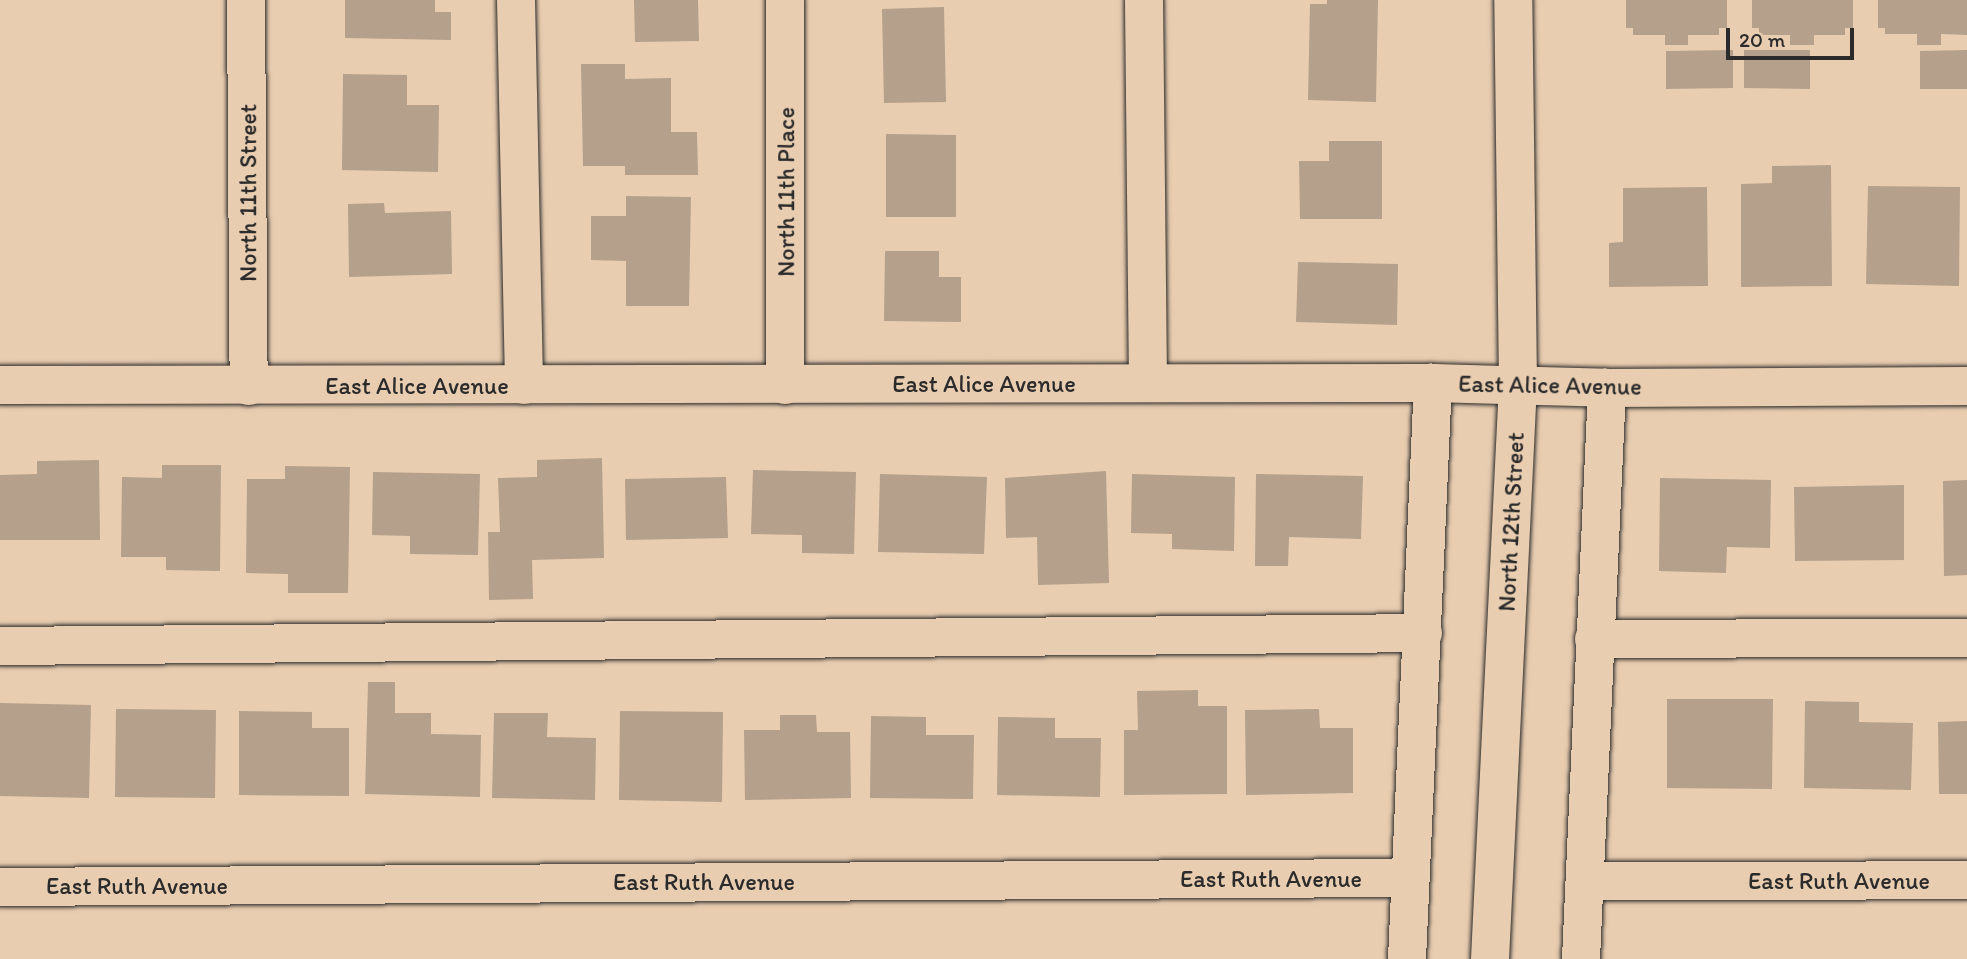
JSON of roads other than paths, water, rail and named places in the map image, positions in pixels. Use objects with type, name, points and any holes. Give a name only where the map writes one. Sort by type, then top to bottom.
[{"type":"street","name":"North 11th Street","points":[[246,0],[249,386]]},
{"type":"street","points":[[516,0],[524,385]]},
{"type":"street","name":"North 11th Place","points":[[785,385],[786,0]]},
{"type":"street","points":[[1144,0],[1148,383]]},
{"type":"street","name":"North 12th Street","points":[[1490,959],[1518,385],[1513,0]]},
{"type":"street","name":"East Alice Avenue","points":[[0,385],[1433,383],[1606,387],[1967,386]]},
{"type":"street","points":[[1407,959],[1433,383]]},
{"type":"street","points":[[1581,959],[1606,387]]},
{"type":"street","points":[[0,646],[1423,633]]},
{"type":"street","points":[[1594,639],[1967,638]]},
{"type":"street","name":"East Ruth Avenue","points":[[0,887],[1409,878]]},
{"type":"street","name":"East Ruth Avenue","points":[[1585,881],[1967,880]]}]
